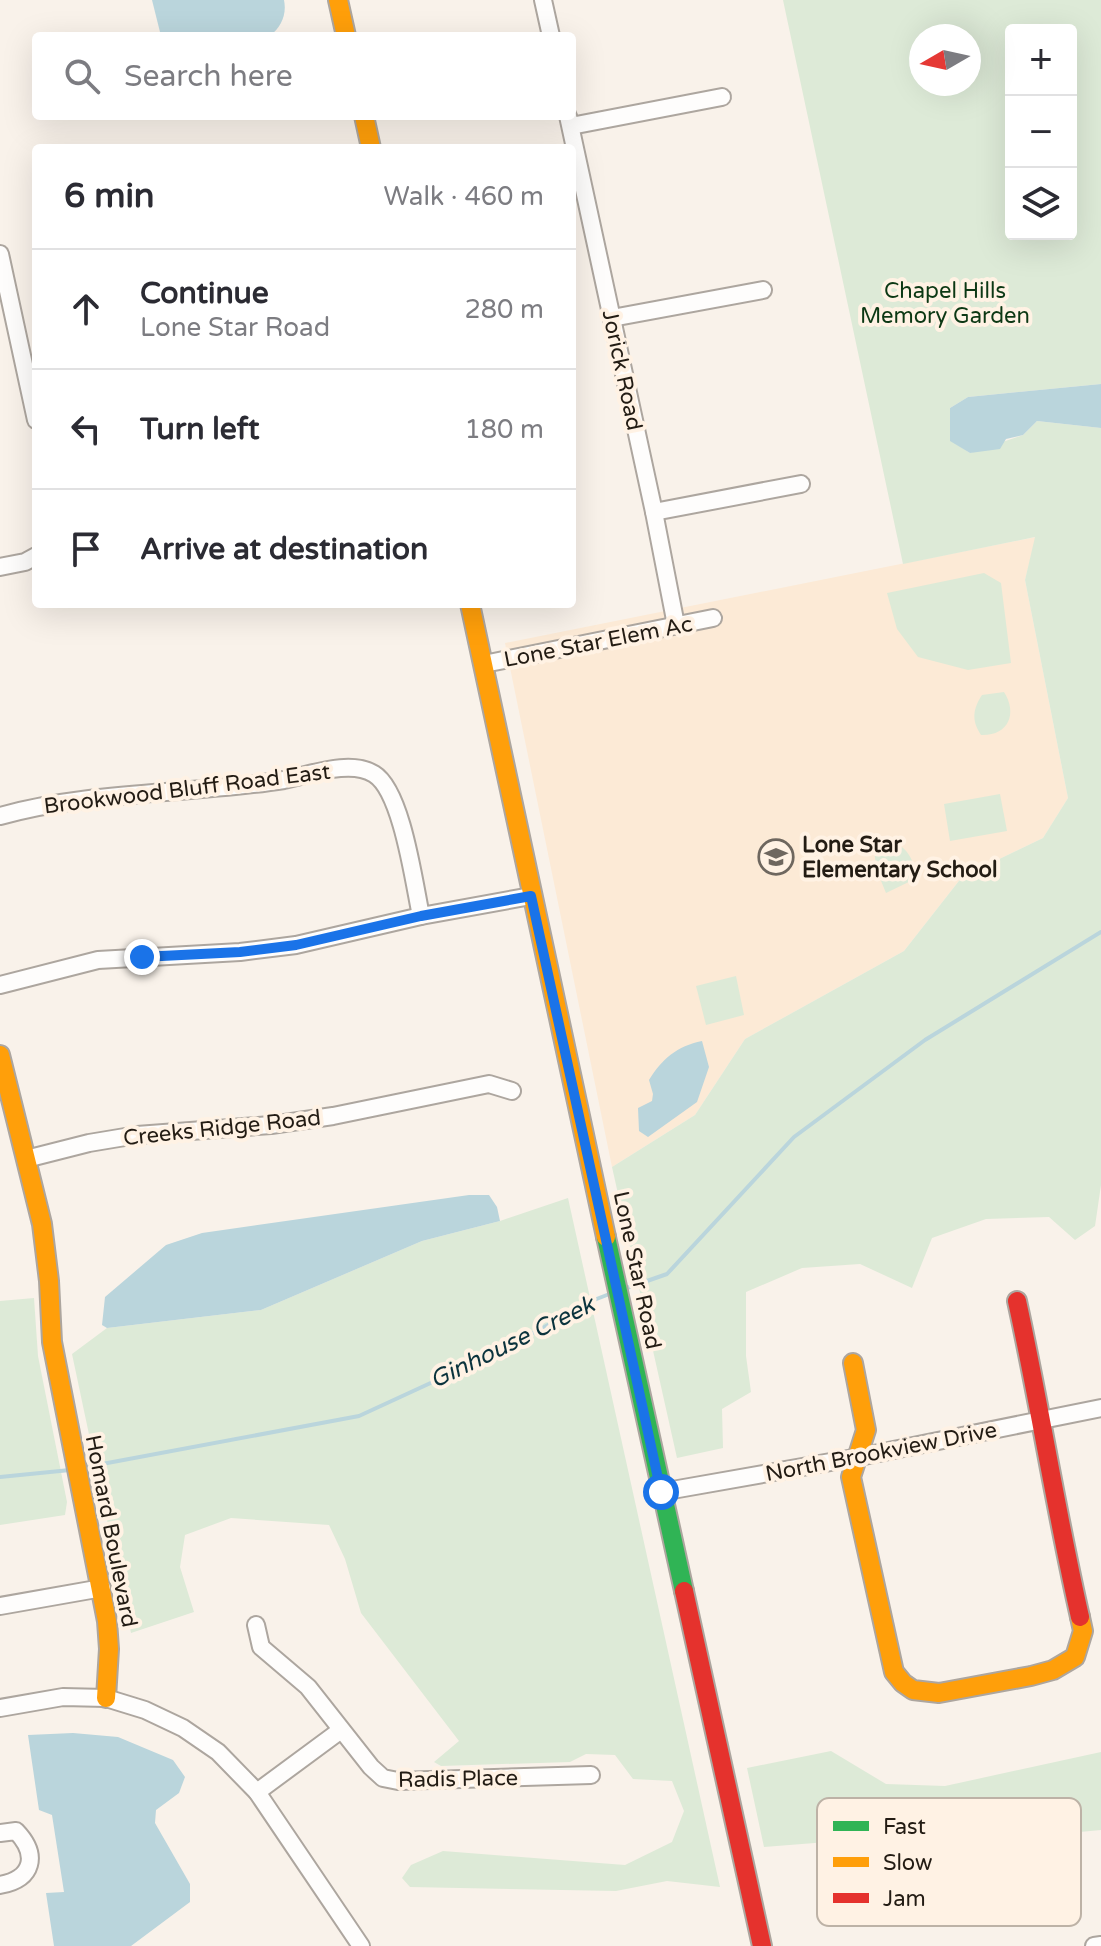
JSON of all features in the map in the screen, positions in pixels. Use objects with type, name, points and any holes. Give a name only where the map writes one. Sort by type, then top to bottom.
[{"type":"street","points":[[338,0],[345,32]]},
{"type":"street","points":[[543,0],[550,32]]},
{"type":"street","points":[[570,121],[722,97]]},
{"type":"street","points":[[365,120],[370,144]]},
{"type":"street","name":"Jorick Road","points":[[570,121],[575,144]]},
{"type":"street","name":"Jorick Road","points":[[576,149],[676,625]]},
{"type":"street","points":[[0,254],[32,402]]},
{"type":"street","points":[[612,318],[763,290]]},
{"type":"street","points":[[654,512],[801,484]]},
{"type":"street","points":[[0,567],[32,558]]},
{"type":"street","name":"Lone Star Road","points":[[471,608],[531,896],[762,1946]]},
{"type":"street","name":"Lone Star Elem Ac","points":[[484,664],[713,618]]},
{"type":"street","name":"Brookwood Bluff Road East","points":[[0,816],[42,804],[238,786],[346,768],[361,769],[374,774],[395,801],[421,916]]},
{"type":"street","points":[[0,985],[98,960],[240,952],[296,945],[421,916],[531,896]]},
{"type":"street","name":"Homard Boulevard","points":[[0,1055],[42,1224],[52,1342],[102,1588],[109,1649],[106,1698]]},
{"type":"street","name":"Creeks Ridge Road","points":[[26,1159],[137,1135],[271,1125],[333,1116],[489,1084],[512,1091]]},
{"type":"street","points":[[853,1363],[866,1430],[851,1477],[894,1672],[901,1684],[925,1693],[939,1693],[1031,1676],[1066,1663],[1075,1657],[1083,1631],[1017,1301]]},
{"type":"street","name":"North Brookview Drive","points":[[661,1492],[859,1457],[1101,1408]]},
{"type":"street","points":[[0,1606],[102,1588]]},
{"type":"street","name":"Radis Place","points":[[256,1625],[261,1647],[308,1687],[383,1778],[398,1781],[591,1775]]},
{"type":"street","points":[[0,1708],[63,1697],[106,1698],[145,1710],[183,1728],[218,1752],[257,1792],[361,1946]]},
{"type":"street","points":[[257,1792],[341,1730]]},
{"type":"street","points":[[0,1833],[16,1831],[28,1843],[30,1860],[27,1873],[15,1882],[0,1885]]},
{"type":"street","points":[[1094,1946],[1101,1945]]},
{"type":"shaded area","name":"Lone Star Elementary School","points":[[1036,537],[1025,580],[1068,798],[1043,838],[962,877],[904,951],[745,1039],[695,1115],[612,1167],[505,643]]},
{"type":"green space","name":"Chapel Hills Memory Garden","points":[[783,0],[1101,0],[1101,384],[968,397],[950,408],[950,440],[970,453],[1023,435],[1037,421],[1101,428],[1101,1185],[1095,1226],[1075,1240],[1049,1217],[986,1219],[932,1238],[912,1288],[860,1264],[802,1268],[746,1292],[746,1356],[751,1392],[722,1409],[723,1448],[677,1458],[612,1167],[695,1115],[745,1039],[904,951],[962,877],[1043,838],[1068,798],[1025,580],[1035,537],[903,564]]},
{"type":"green space","points":[[984,573],[1001,583],[1011,663],[968,670],[918,657],[897,629],[887,593]]},
{"type":"green space","points":[[1004,692],[1010,708],[1008,722],[998,732],[981,735],[975,719],[979,700],[982,695]]},
{"type":"green space","points":[[1000,794],[1007,831],[950,841],[944,804]]},
{"type":"green space","points":[[896,844],[908,853],[919,877],[886,893],[877,871],[874,851],[881,845]]},
{"type":"green space","points":[[736,976],[744,1015],[706,1025],[696,986]]},
{"type":"green space","points":[[568,1198],[720,1887],[667,1881],[616,1891],[410,1887],[402,1878],[411,1865],[443,1851],[625,1865],[672,1842],[684,1811],[672,1781],[633,1779],[615,1755],[586,1754],[570,1762],[441,1766],[434,1762],[459,1741],[361,1613],[345,1559],[329,1525],[231,1518],[185,1535],[180,1567],[194,1612],[131,1633],[72,1354],[107,1328],[261,1310],[422,1241],[500,1221]]},
{"type":"green space","points":[[34,1298],[38,1356],[67,1502],[65,1515],[0,1525],[0,1301]]},
{"type":"green space","points":[[831,1751],[886,1784],[945,1786],[1101,1752],[1101,1830],[1081,1832],[1081,1798],[817,1798],[817,1843],[764,1847],[747,1768]]},
{"type":"water","points":[[152,0],[284,0],[284,16],[274,32],[160,32]]},
{"type":"water","points":[[1101,384],[1101,428],[1037,421],[1023,435],[1006,439],[1000,449],[970,453],[950,441],[950,408],[968,397]]},
{"type":"water","points":[[702,1041],[709,1067],[697,1102],[648,1137],[639,1131],[638,1108],[652,1101],[649,1080],[671,1054]]},
{"type":"water","points":[[469,1195],[489,1195],[497,1207],[500,1221],[422,1241],[261,1310],[107,1328],[102,1325],[105,1297],[166,1245],[202,1233]]},
{"type":"water","points":[[73,1733],[118,1737],[173,1760],[185,1777],[179,1793],[156,1810],[155,1823],[190,1884],[190,1902],[131,1946],[54,1946],[46,1893],[64,1892],[52,1815],[39,1810],[28,1735]]},
{"type":"waterway","name":"Ginhouse Creek","points":[[624,1289],[667,1274],[794,1137],[925,1040],[1101,932]]},
{"type":"waterway","name":"Ginhouse Creek","points":[[86,1467],[359,1416],[500,1351],[612,1293]]},
{"type":"waterway","name":"Ginhouse Creek","points":[[0,1477],[70,1470]]},
{"type":"traffic: fast","points":[[606,1237],[684,1591]]},
{"type":"traffic: slow","points":[[338,0],[345,32]]},
{"type":"traffic: slow","points":[[365,120],[370,144]]},
{"type":"traffic: slow","points":[[471,608],[606,1237]]},
{"type":"traffic: slow","points":[[0,1055],[42,1224],[52,1342],[107,1621],[106,1698]]},
{"type":"traffic: slow","points":[[853,1363],[866,1430],[851,1477],[894,1672],[903,1683],[913,1690],[939,1693],[1053,1670],[1075,1657],[1083,1631],[1080,1617]]},
{"type":"traffic: jam","points":[[1017,1301],[1080,1617]]},
{"type":"traffic: jam","points":[[684,1591],[762,1946]]},
{"type":"place","name":"Lone Star Elementary School","points":[[776,857]]},
{"type":"route","points":[[142,957],[240,952],[296,945],[421,916],[531,896],[661,1492]]}]
